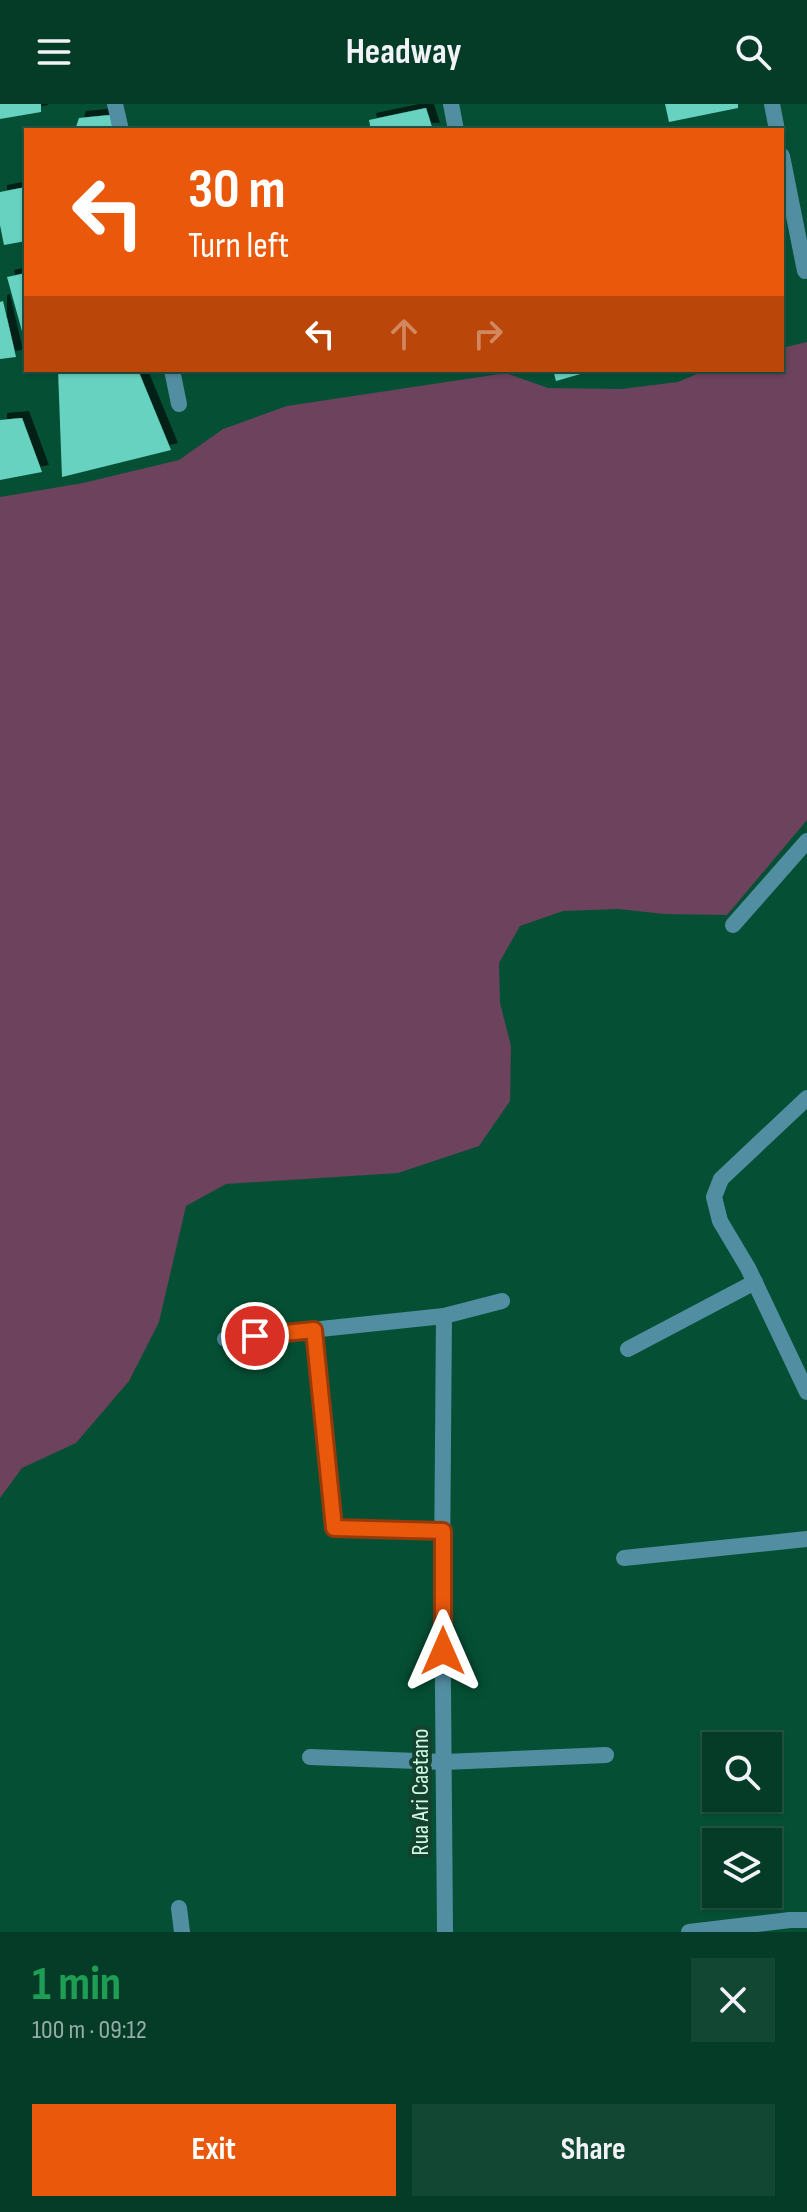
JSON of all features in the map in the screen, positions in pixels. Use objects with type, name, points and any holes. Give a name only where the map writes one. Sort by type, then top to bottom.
[{"type":"street","points":[[115,104],[121,128]]},
{"type":"street","points":[[451,104],[456,128]]},
{"type":"street","points":[[772,104],[777,128]]},
{"type":"street","points":[[784,166],[805,271]]},
{"type":"street","points":[[172,372],[179,404]]},
{"type":"street","points":[[733,925],[807,841]]},
{"type":"street","points":[[807,1098],[721,1179],[714,1197],[720,1221],[755,1282],[807,1392]]},
{"type":"street","points":[[628,1349],[755,1282]]},
{"type":"street","points":[[225,1339],[444,1316],[502,1301]]},
{"type":"street","name":"Rua Ari Caetano","points":[[444,1316],[445,1932]]},
{"type":"street","points":[[314,1330],[334,1528],[443,1531]]},
{"type":"street","points":[[624,1558],[807,1539]]},
{"type":"street","points":[[310,1757],[444,1762],[606,1755]]},
{"type":"street","points":[[179,1908],[182,1932]]},
{"type":"street","points":[[689,1932],[807,1920]]},
{"type":"shaded area","points":[[807,342],[807,820],[727,915],[664,914],[618,909],[563,911],[520,926],[499,963],[500,1003],[511,1046],[510,1101],[479,1146],[398,1173],[226,1184],[186,1206],[159,1322],[129,1381],[76,1443],[22,1468],[0,1498],[0,497],[83,483],[179,460],[223,429],[287,406],[506,373],[548,388],[621,389],[678,382],[701,372],[784,372],[784,348]]},
{"type":"building","points":[[0,104],[41,104],[41,112],[0,119]]},
{"type":"building","points":[[665,104],[738,104],[738,108],[669,122]]},
{"type":"building","points":[[426,108],[432,128],[371,128],[369,120]]},
{"type":"building","points":[[110,115],[113,128],[76,127],[79,118]]},
{"type":"building","points":[[24,187],[24,241],[4,245],[0,225],[0,192]]},
{"type":"building","points":[[24,273],[24,338],[7,277]]},
{"type":"building","points":[[3,301],[16,357],[0,359],[0,302]]},
{"type":"building","points":[[58,372],[139,372],[171,450],[62,477]]},
{"type":"building","points":[[554,372],[588,372],[556,381]]},
{"type":"building","points":[[22,418],[42,472],[0,480],[0,420]]},
{"type":"route","points":[[255,1336],[314,1330],[334,1528],[443,1531],[443,1651]]}]
